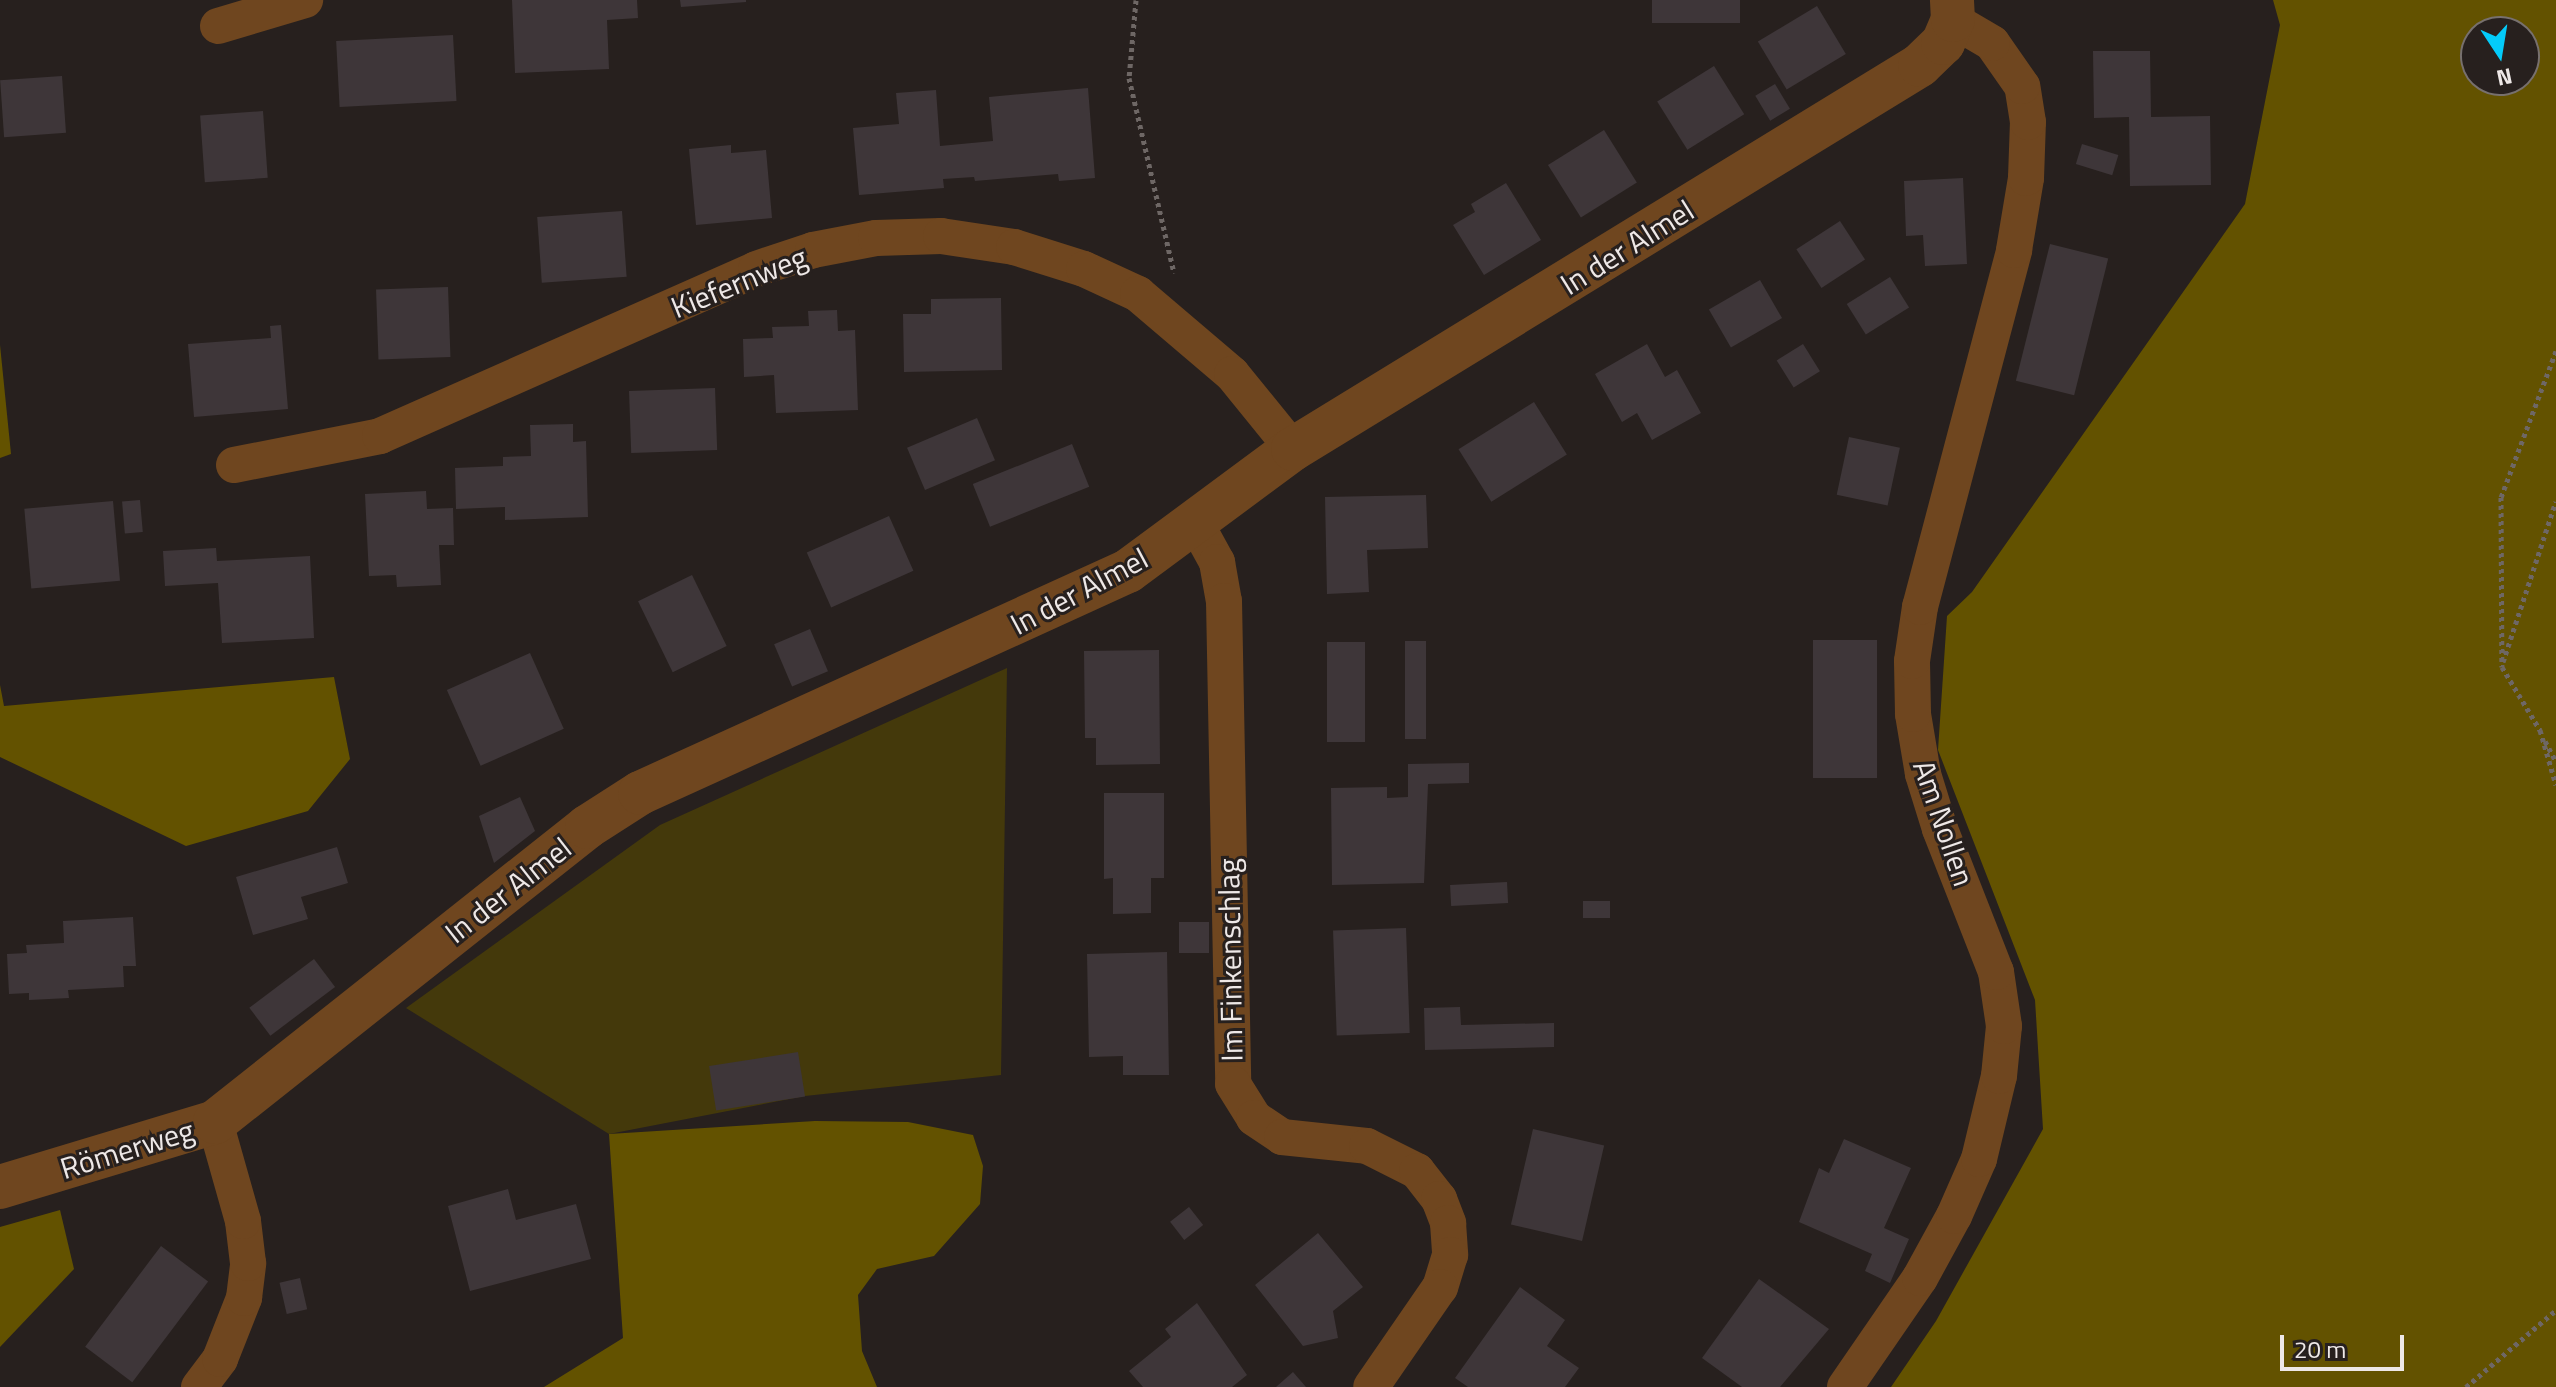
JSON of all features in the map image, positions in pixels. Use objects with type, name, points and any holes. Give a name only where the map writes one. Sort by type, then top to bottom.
[{"type":"street","points":[[218,26],[305,0]]},
{"type":"street","name":"In der Almel","points":[[215,1122],[587,827],[640,793],[1056,608],[1128,571],[1293,449],[1885,88],[1943,43],[1953,10]]},
{"type":"street","name":"Am Nollen","points":[[1845,1387],[1920,1278],[1954,1216],[1979,1159],[1999,1076],[2004,1026],[1996,972],[1940,829],[1923,774],[1913,714],[1912,661],[1920,607],[2014,250],[2026,178],[2028,122],[2022,86],[1992,43],[1953,10]]},
{"type":"street","name":"Kiefernweg","points":[[234,465],[380,436],[756,269],[813,250],[876,238],[941,236],[1014,247],[1084,269],[1138,294],[1188,332],[1232,374],[1293,449]]},
{"type":"street","name":"Im Finkenschlag","points":[[1195,522],[1217,562],[1224,601],[1233,1084],[1254,1118],[1282,1137],[1367,1146],[1417,1171],[1439,1199],[1448,1223],[1450,1255],[1440,1287],[1371,1387]]},
{"type":"street","name":"Römerweg","points":[[0,1187],[215,1122],[243,1221],[248,1263],[244,1298],[220,1359],[199,1387]]},
{"type":"path","points":[[1136,0],[1129,78],[1188,332]]},
{"type":"path","points":[[2556,351],[2501,497],[2502,667],[2556,762]]},
{"type":"path","points":[[2502,667],[2556,501]]},
{"type":"path","points":[[2540,730],[2556,785]]},
{"type":"path","points":[[2466,1387],[2556,1310]]},
{"type":"shaded area","points":[[2273,0],[2556,0],[2556,1387],[1891,1387],[1936,1321],[2043,1129],[2035,1000],[1938,750],[1947,616],[1972,592],[2245,204],[2280,25]]},
{"type":"shaded area","points":[[0,345],[11,454],[0,458]]},
{"type":"shaded area","points":[[1007,668],[1001,1075],[805,1096],[609,1134],[406,1008],[660,825]]},
{"type":"shaded area","points":[[334,677],[350,759],[308,811],[186,846],[0,757],[0,685],[4,706]]},
{"type":"shaded area","points":[[815,1121],[908,1122],[973,1135],[983,1166],[980,1204],[934,1256],[877,1269],[858,1295],[862,1351],[877,1387],[544,1387],[623,1338],[609,1134]]},
{"type":"shaded area","points":[[60,1210],[74,1269],[0,1347],[0,1227]]},
{"type":"building","points":[[512,0],[637,0],[638,18],[607,20],[609,69],[515,73]]},
{"type":"building","points":[[680,0],[746,0],[746,2],[681,7]]},
{"type":"building","points":[[1652,0],[1740,0],[1740,23],[1652,23]]},
{"type":"building","points":[[1817,6],[1846,54],[1787,90],[1758,42]]},
{"type":"building","points":[[453,35],[456,101],[340,107],[336,41]]},
{"type":"building","points":[[2093,51],[2150,51],[2151,117],[2210,116],[2211,185],[2130,186],[2129,117],[2094,118]]},
{"type":"building","points":[[1714,66],[1744,114],[1687,150],[1657,102]]},
{"type":"building","points":[[62,76],[66,133],[4,137],[0,80]]},
{"type":"building","points":[[1775,84],[1790,109],[1770,121],[1755,96]]},
{"type":"building","points":[[1088,88],[1095,178],[1059,181],[1058,174],[975,181],[974,177],[943,179],[944,188],[859,195],[853,128],[899,124],[896,93],[936,90],[940,146],[993,141],[989,97]]},
{"type":"building","points":[[263,111],[268,178],[205,182],[200,115]]},
{"type":"building","points":[[1604,130],[1637,183],[1581,218],[1548,165]]},
{"type":"building","points":[[2082,144],[2118,155],[2112,175],[2076,164]]},
{"type":"building","points":[[731,145],[731,153],[766,150],[772,218],[696,225],[689,149]]},
{"type":"building","points":[[1963,178],[1967,264],[1925,266],[1923,235],[1906,236],[1904,181]]},
{"type":"building","points":[[1506,183],[1541,240],[1484,275],[1453,225],[1475,212],[1471,204]]},
{"type":"building","points":[[622,211],[627,277],[542,283],[537,217]]},
{"type":"building","points":[[1840,221],[1865,260],[1821,288],[1796,249]]},
{"type":"building","points":[[2050,244],[2108,259],[2074,395],[2016,381]]},
{"type":"building","points":[[1890,277],[1909,308],[1866,335],[1847,304]]},
{"type":"building","points":[[1760,280],[1782,318],[1731,348],[1709,310]]},
{"type":"building","points":[[448,287],[450,357],[378,359],[376,290]]},
{"type":"building","points":[[1001,298],[1002,370],[904,372],[903,314],[931,314],[931,299]]},
{"type":"building","points":[[837,310],[838,331],[855,330],[858,410],[776,413],[774,375],[744,377],[743,339],[773,338],[772,327],[809,326],[808,311]]},
{"type":"building","points":[[281,325],[288,409],[194,417],[188,344],[271,338],[270,326]]},
{"type":"building","points":[[1647,344],[1665,377],[1677,370],[1701,413],[1652,440],[1637,413],[1622,422],[1595,374]]},
{"type":"building","points":[[1803,344],[1820,371],[1794,388],[1777,360]]},
{"type":"building","points":[[715,388],[717,450],[631,453],[629,391]]},
{"type":"building","points":[[1534,402],[1567,455],[1491,502],[1459,449]]},
{"type":"building","points":[[977,418],[995,460],[925,490],[907,448]]},
{"type":"building","points":[[573,424],[573,442],[586,441],[588,517],[505,520],[505,507],[456,509],[455,468],[503,466],[503,457],[531,456],[530,425]]},
{"type":"building","points":[[1849,437],[1900,448],[1888,506],[1837,495]]},
{"type":"building","points":[[1072,444],[1089,487],[990,527],[973,484]]},
{"type":"building","points":[[426,491],[427,509],[453,508],[454,545],[439,545],[441,585],[397,587],[396,575],[369,576],[365,494]]},
{"type":"building","points":[[1426,495],[1428,548],[1367,550],[1369,592],[1327,594],[1325,497]]},
{"type":"building","points":[[140,500],[143,532],[125,533],[122,502]]},
{"type":"building","points":[[113,501],[120,581],[31,588],[24,509]]},
{"type":"building","points":[[889,516],[913,571],[831,607],[807,553]]},
{"type":"building","points":[[216,548],[217,561],[310,556],[314,638],[222,643],[218,583],[165,586],[163,551]]},
{"type":"building","points":[[692,575],[727,646],[673,672],[638,601]]},
{"type":"building","points":[[810,629],[828,671],[792,687],[774,644]]},
{"type":"building","points":[[1813,640],[1877,640],[1877,778],[1813,778]]},
{"type":"building","points":[[1405,641],[1426,641],[1426,739],[1405,739]]},
{"type":"building","points":[[1327,642],[1365,642],[1365,742],[1327,742]]},
{"type":"building","points":[[1159,650],[1160,764],[1096,765],[1096,738],[1085,738],[1084,651]]},
{"type":"building","points":[[530,653],[564,729],[481,766],[447,690]]},
{"type":"building","points":[[1469,763],[1469,783],[1428,784],[1424,883],[1332,885],[1331,788],[1387,787],[1387,798],[1408,797],[1408,764]]},
{"type":"building","points":[[1104,793],[1164,793],[1164,878],[1151,878],[1151,913],[1113,914],[1113,878],[1104,879]]},
{"type":"building","points":[[520,797],[535,831],[494,863],[479,816]]},
{"type":"building","points":[[337,847],[348,883],[301,897],[308,919],[253,935],[236,877]]},
{"type":"building","points":[[1507,882],[1508,903],[1451,906],[1450,885]]},
{"type":"building","points":[[1583,901],[1610,901],[1610,918],[1583,918]]},
{"type":"building","points":[[133,917],[136,966],[123,966],[124,987],[68,990],[69,998],[29,1000],[29,993],[9,994],[7,954],[27,953],[26,945],[64,943],[63,921]]},
{"type":"building","points":[[1179,922],[1209,922],[1209,953],[1179,953]]},
{"type":"building","points":[[1406,928],[1410,1033],[1337,1035],[1333,931]]},
{"type":"building","points":[[1167,952],[1169,1075],[1123,1075],[1123,1056],[1089,1057],[1087,954]]},
{"type":"building","points":[[314,959],[335,987],[270,1036],[249,1008]]},
{"type":"building","points":[[1460,1007],[1461,1025],[1554,1023],[1554,1047],[1425,1050],[1424,1008]]},
{"type":"building","points":[[798,1052],[805,1096],[716,1111],[709,1066]]},
{"type":"building","points":[[1533,1129],[1604,1145],[1582,1241],[1511,1224]]},
{"type":"building","points":[[1844,1139],[1911,1168],[1884,1228],[1909,1239],[1890,1283],[1865,1271],[1872,1254],[1799,1222],[1819,1168],[1829,1173]]},
{"type":"building","points":[[508,1189],[516,1220],[576,1204],[591,1259],[470,1291],[448,1206]]},
{"type":"building","points":[[1189,1207],[1203,1225],[1184,1240],[1170,1222]]},
{"type":"building","points":[[1318,1233],[1363,1287],[1333,1311],[1338,1338],[1303,1346],[1255,1285]]},
{"type":"building","points":[[161,1246],[208,1282],[132,1382],[85,1347]]},
{"type":"building","points":[[300,1278],[307,1309],[287,1314],[280,1283]]},
{"type":"building","points":[[1759,1279],[1829,1329],[1780,1387],[1742,1387],[1702,1358]]},
{"type":"building","points":[[1520,1287],[1565,1320],[1547,1346],[1579,1368],[1565,1387],[1468,1387],[1455,1378]]},
{"type":"building","points":[[1197,1303],[1247,1375],[1232,1387],[1143,1387],[1129,1371],[1171,1337],[1165,1329]]},
{"type":"building","points":[[1293,1372],[1306,1387],[1276,1387]]}]
